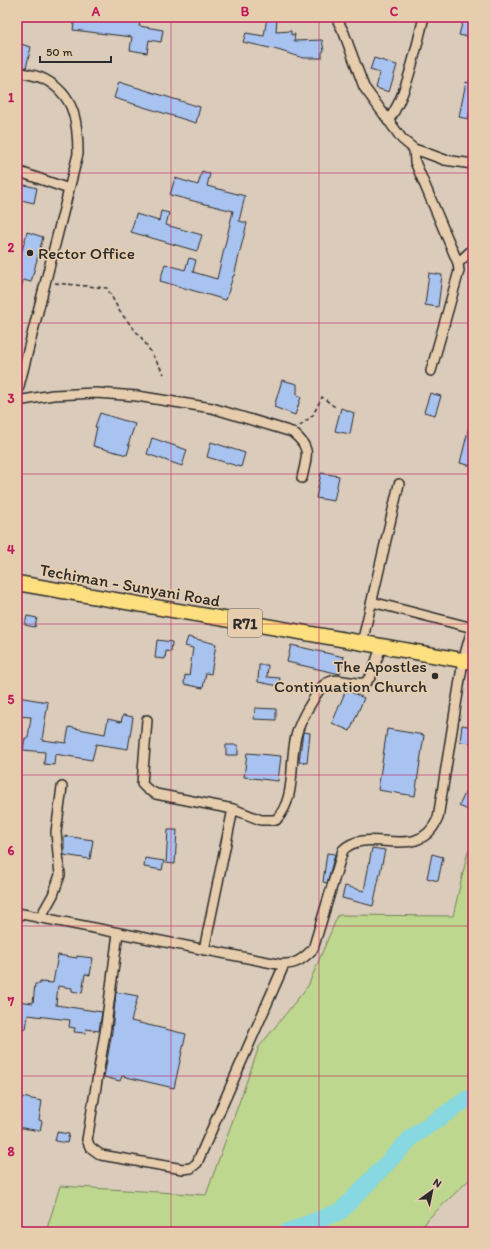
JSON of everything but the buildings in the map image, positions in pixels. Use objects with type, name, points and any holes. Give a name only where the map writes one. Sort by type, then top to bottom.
[{"type":"main road","name":"Techiman - Sunyani Road","points":[[17,583],[468,662]]},
{"type":"street","points":[[388,121],[397,109],[416,50],[424,17]]},
{"type":"street","points":[[335,18],[364,87],[402,139],[414,149],[445,160],[473,164]]},
{"type":"street","points":[[17,72],[43,79],[59,88],[70,102],[78,128],[78,147],[69,189],[17,394]]},
{"type":"street","points":[[414,149],[415,162],[458,263],[459,271],[431,371]]},
{"type":"street","points":[[17,171],[69,189]]},
{"type":"street","points":[[458,263],[473,249]]},
{"type":"street","points":[[17,401],[53,395],[89,393],[137,396],[212,408],[292,432],[303,441],[308,452],[302,478]]},
{"type":"street","points":[[362,643],[399,484]]},
{"type":"street","points":[[17,913],[284,965],[292,965],[305,958],[313,949],[343,850],[348,844],[359,842],[411,842],[426,836],[434,828],[438,818],[468,662],[473,627],[372,602]]},
{"type":"street","points":[[147,720],[142,784],[146,789],[156,794],[233,809],[261,820],[276,820],[283,813],[288,804],[296,735],[303,717],[320,689],[329,682],[338,680],[355,685],[365,683],[371,676],[381,646]]},
{"type":"street","points":[[40,918],[53,895],[60,874],[56,832],[62,787]]},
{"type":"street","points":[[204,950],[233,809]]},
{"type":"street","points":[[118,933],[105,1033],[87,1140],[90,1147],[101,1154],[183,1169],[191,1168],[197,1163],[284,965]]},
{"type":"path","points":[[46,282],[107,288],[120,312],[144,341],[164,374]]},
{"type":"path","points":[[292,432],[313,415],[322,397],[335,407]]},
{"type":"green space","points":[[468,851],[473,852],[473,1176],[428,1219],[420,1232],[46,1232],[60,1186],[206,1195],[259,1047],[308,986],[338,915],[453,916]]},
{"type":"waterway","points":[[287,1232],[341,1211],[412,1137],[467,1099],[473,1097]]},
{"type":"place","name":"Rector Office","points":[[30,253]]},
{"type":"place","name":"The Apostles Continuation Church","points":[[435,676]]}]
